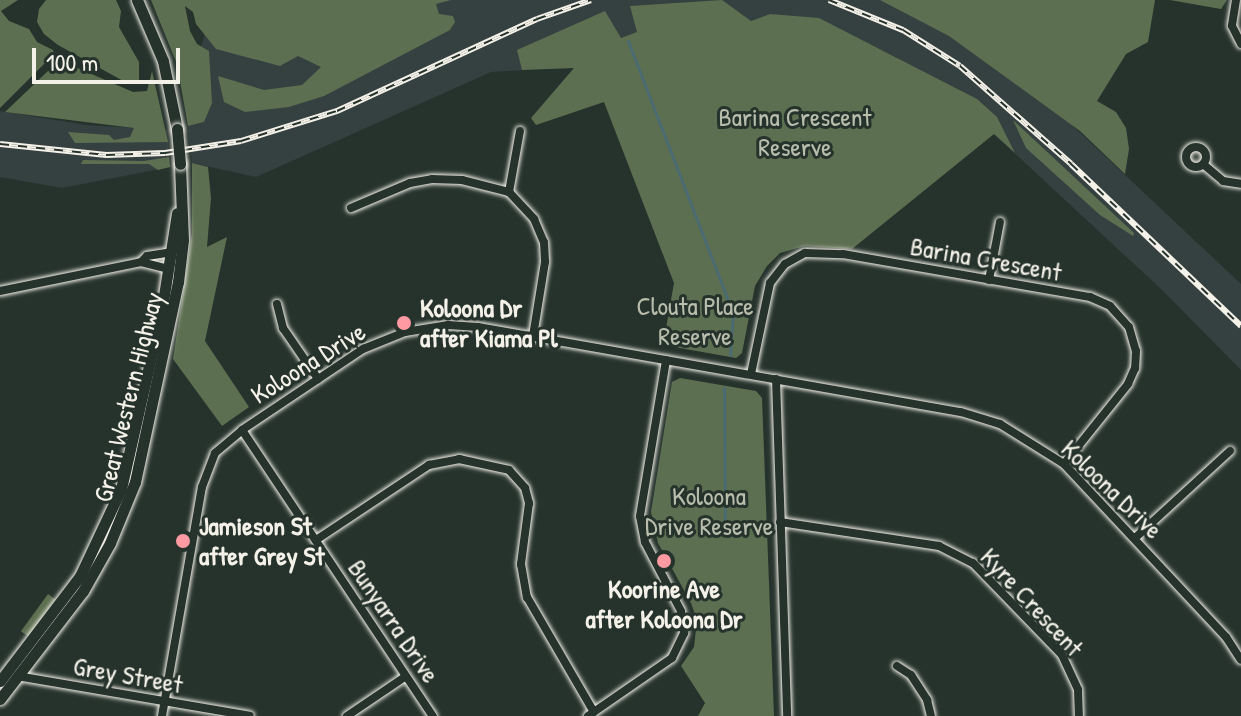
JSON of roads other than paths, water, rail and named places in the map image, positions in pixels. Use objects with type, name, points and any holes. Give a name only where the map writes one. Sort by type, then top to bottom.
[{"type":"main road","name":"Great Western Highway","points":[[0,699],[83,591],[122,516],[146,440],[177,252],[180,164],[177,129],[163,61],[137,0]]},
{"type":"main road","name":"Great Western Highway","points":[[2,676],[66,597],[111,516],[135,437],[169,269],[177,252]]},
{"type":"street","points":[[1236,0],[1232,26],[1241,44]]},
{"type":"street","points":[[509,192],[520,131]]},
{"type":"street","points":[[1203,164],[1223,181],[1241,184]]},
{"type":"street","points":[[351,208],[410,183],[432,179],[462,180],[509,192],[534,219],[544,242],[545,262],[533,336]]},
{"type":"street","points":[[989,280],[1000,222]]},
{"type":"street","points":[[141,262],[147,256],[177,252]]},
{"type":"street","name":"Barina Crescent","points":[[751,374],[770,283],[785,264],[805,253],[843,254],[1102,301],[1118,313],[1132,335],[1136,360],[1132,377],[1064,464]]},
{"type":"street","points":[[0,291],[141,262],[169,269]]},
{"type":"street","points":[[277,304],[283,328],[318,379]]},
{"type":"street","name":"Koloona Drive","points":[[162,716],[206,470],[215,453],[242,430],[374,343],[416,329],[464,325],[974,416],[1014,431],[1064,464],[1226,637],[1240,657]]},
{"type":"street","points":[[316,540],[438,462],[459,459],[509,470],[525,488],[529,503],[521,564],[527,597],[591,714],[672,658],[684,633],[681,611],[645,542],[640,516],[666,360]]},
{"type":"street","points":[[776,379],[787,716]]},
{"type":"street","name":"Bunyarra Drive","points":[[242,430],[433,716]]},
{"type":"street","points":[[1135,538],[1230,451]]},
{"type":"street","name":"Kyre Crescent","points":[[780,522],[939,546],[973,563],[1062,655],[1078,690],[1079,716]]},
{"type":"street","points":[[897,666],[911,675],[927,700],[931,716]]},
{"type":"street","name":"Grey Street","points":[[2,676],[19,676],[250,716]]},
{"type":"street","points":[[347,716],[406,676]]},
{"type":"waterway","points":[[628,41],[733,313],[730,355]]},
{"type":"waterway","points":[[724,388],[725,534]]},
{"type":"railway","points":[[0,144],[106,155],[165,153],[241,141],[337,111],[537,19],[591,0]]},
{"type":"railway","points":[[829,0],[903,30],[960,66],[1071,164],[1241,326]]},
{"type":"place","name":"Koloona Dr after Kiama Pl","points":[[404,323]]},
{"type":"place","name":"Jamieson St after Grey St","points":[[183,541]]},
{"type":"place","name":"Koorine Ave after Koloona Dr","points":[[664,561]]},
{"type":"park label","name":"Barina Crescent Reserve","points":[[795,132]]},
{"type":"park label","name":"Clouta Place Reserve","points":[[695,321]]},
{"type":"park label","name":"Koloona Drive Reserve","points":[[709,511]]}]
